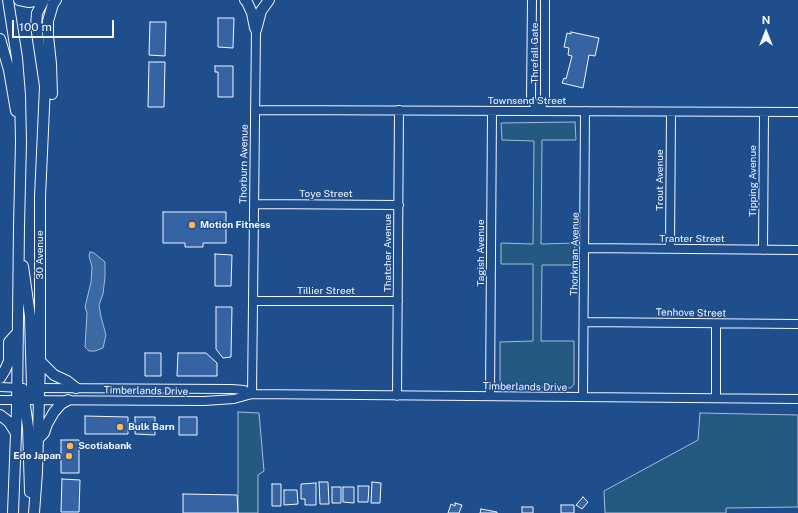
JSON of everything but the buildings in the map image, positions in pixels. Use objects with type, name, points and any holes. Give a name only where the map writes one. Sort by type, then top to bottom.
[{"type":"main road","points":[[8,0],[17,58],[20,95],[21,142],[18,388],[28,427],[30,501],[34,512]]},
{"type":"main road","points":[[19,0],[29,2],[42,0]]},
{"type":"main road","name":"30 Avenue","points":[[34,512],[37,472],[39,400],[35,388],[40,361],[40,197],[46,86],[36,26],[37,13],[42,0]]},
{"type":"main road","points":[[43,133],[52,101],[48,21],[53,4],[56,0]]},
{"type":"main road","points":[[245,0],[252,13],[256,30]]},
{"type":"main road","points":[[256,30],[261,10],[269,0]]},
{"type":"main road","points":[[0,39],[9,70],[21,142]]},
{"type":"main road","points":[[19,242],[30,316],[35,388]]},
{"type":"main road","points":[[0,378],[9,361],[9,342],[18,332]]},
{"type":"main road","points":[[40,361],[54,375],[67,381],[76,388]]},
{"type":"main road","points":[[13,513],[16,433],[21,400]]},
{"type":"main road","points":[[38,439],[44,433],[54,412],[61,404],[68,400]]},
{"type":"main road","points":[[0,415],[9,422],[16,433]]},
{"type":"street","name":"Threfall Gate","points":[[532,0],[531,99],[538,111],[545,100],[545,0]]},
{"type":"street","name":"Thorburn Avenue","points":[[252,394],[256,30]]},
{"type":"street","name":"Townsend Street","points":[[255,110],[798,112]]},
{"type":"street","name":"Thatcher Avenue","points":[[397,396],[399,110]]},
{"type":"street","name":"Tagish Avenue","points":[[490,396],[492,111]]},
{"type":"street","name":"Thorkman Avenue","points":[[583,397],[585,111]]},
{"type":"street","name":"Trout Avenue","points":[[670,249],[671,112]]},
{"type":"street","name":"Tipping Avenue","points":[[763,250],[764,112]]},
{"type":"street","name":"Toye Street","points":[[254,204],[398,205]]},
{"type":"street","name":"Tranter Street","points":[[585,248],[798,250]]},
{"type":"street","name":"Tillier Street","points":[[253,301],[398,301]]},
{"type":"street","name":"Tenhove Street","points":[[584,322],[798,324]]},
{"type":"street","points":[[716,324],[716,398]]},
{"type":"street","name":"Timberlands Drive","points":[[0,387],[232,389],[244,390],[252,394]]},
{"type":"street","name":"Timberlands Drive","points":[[0,400],[204,401],[234,400],[252,394],[798,399]]},
{"type":"shaded area","points":[[575,122],[576,140],[542,140],[541,244],[575,243],[574,265],[542,265],[541,341],[574,341],[574,384],[571,388],[504,386],[500,383],[500,342],[533,341],[533,264],[501,264],[501,243],[533,244],[534,141],[502,140],[501,123]]},
{"type":"shaded area","points":[[90,252],[94,253],[105,262],[103,294],[99,305],[106,335],[103,348],[95,351],[89,351],[85,347],[87,313],[85,307],[91,282],[92,267],[89,256]]},
{"type":"shaded area","points":[[238,412],[259,413],[264,471],[258,475],[258,513],[238,513]]},
{"type":"shaded area","points":[[700,413],[798,415],[798,507],[726,508],[726,513],[605,513],[604,491],[698,440]]},
{"type":"place","name":"Motion Fitness","points":[[192,225]]},
{"type":"place","name":"Bulk Barn","points":[[120,427]]},
{"type":"place","name":"Scotiabank","points":[[70,446]]},
{"type":"place","name":"Edo Japan","points":[[69,456]]}]
